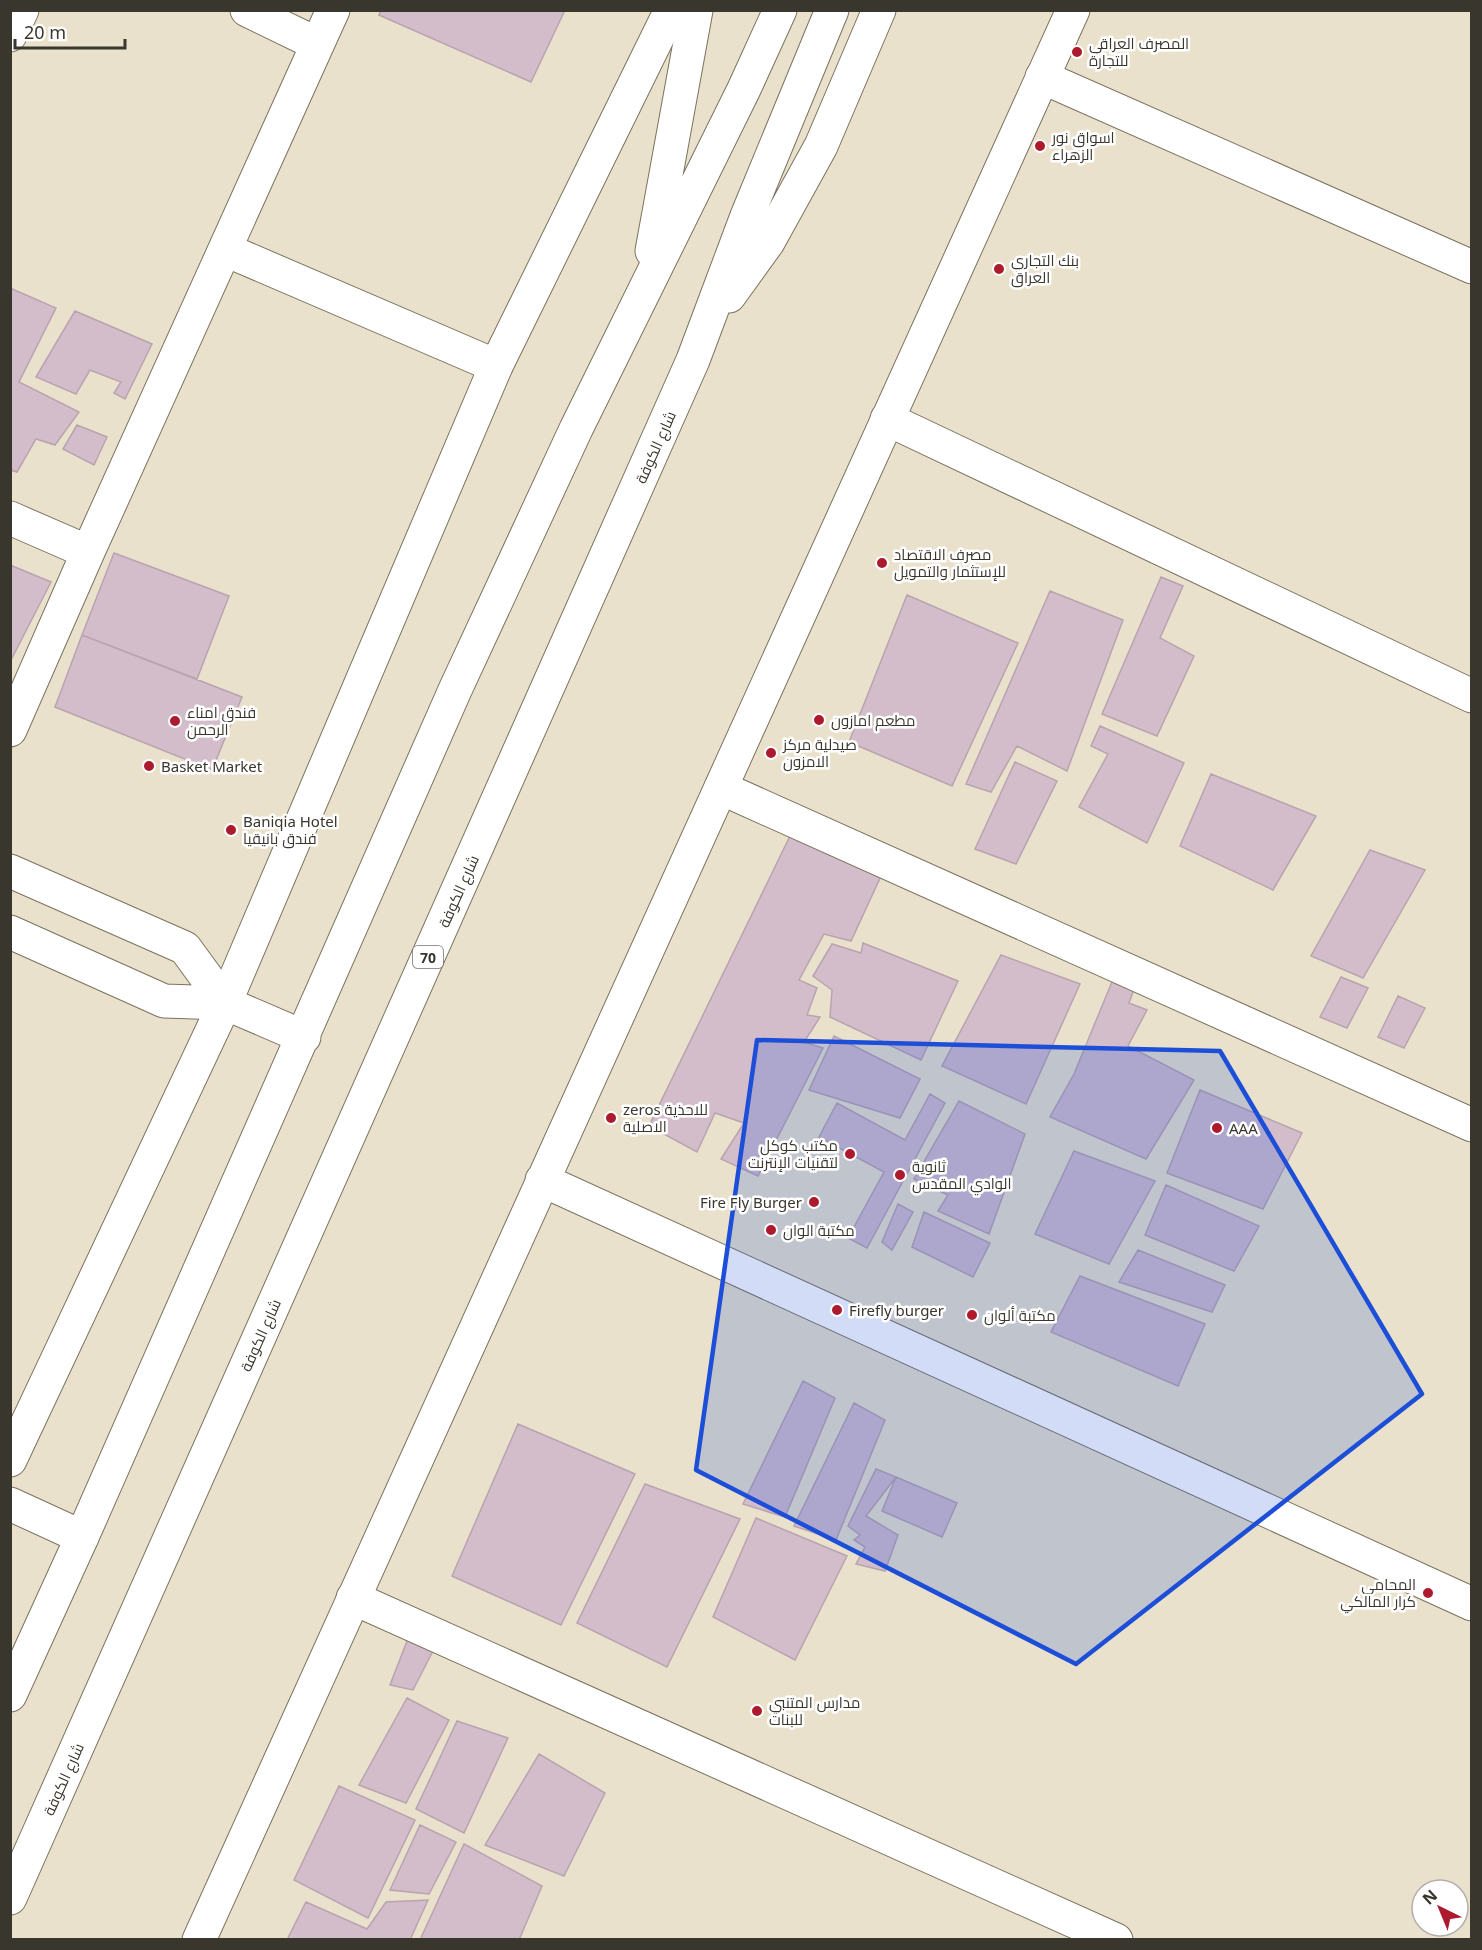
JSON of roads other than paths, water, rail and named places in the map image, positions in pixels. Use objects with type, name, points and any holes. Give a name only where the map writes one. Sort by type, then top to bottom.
[{"type":"main road","points":[[10,35],[22,10]]},
{"type":"main road","points":[[246,10],[317,44]]},
{"type":"main road","points":[[10,730],[333,10]]},
{"type":"main road","points":[[10,1460],[225,1003],[496,366],[671,10]]},
{"type":"main road","points":[[645,292],[696,10]]},
{"type":"main road","points":[[10,1695],[304,1037],[455,690],[576,429],[744,89],[780,10]]},
{"type":"main road","name":"شارع الكوفة","points":[[10,1898],[693,360],[747,216],[832,10]]},
{"type":"main road","points":[[693,360],[734,286],[768,242],[821,146],[879,10]]},
{"type":"main road","points":[[205,1937],[353,1598],[1072,10]]},
{"type":"main road","points":[[1042,77],[1472,267]]},
{"type":"main road","points":[[226,250],[496,366]]},
{"type":"main road","points":[[887,419],[1472,696]]},
{"type":"main road","points":[[10,519],[88,552]]},
{"type":"main road","points":[[720,788],[1472,1125]]},
{"type":"main road","points":[[10,871],[185,948],[225,1003]]},
{"type":"main road","points":[[10,932],[164,1001],[225,1003],[304,1037]]},
{"type":"main road","points":[[542,1180],[1472,1604]]},
{"type":"main road","points":[[10,1504],[82,1537]]},
{"type":"main road","points":[[353,1598],[1116,1940]]},
{"type":"place","name":"المصرف العراقي للتجارة","points":[[1077,52]]},
{"type":"place","name":"اسواق نور الزهراء","points":[[1040,146]]},
{"type":"place","name":"بنك التجاري العراق","points":[[999,269]]},
{"type":"place","name":"مصرف الاقتصاد للإستثمار والتمويل","points":[[882,563]]},
{"type":"place","name":"مطعم امازون","points":[[819,720]]},
{"type":"place","name":"فندق امناء الرحمن","points":[[175,721]]},
{"type":"place","name":"صيدلية مركز الامزون","points":[[771,753]]},
{"type":"place","name":"Basket Market","points":[[149,766]]},
{"type":"place","name":"Baniqia Hotel فندق بانيقيا","points":[[231,830]]},
{"type":"place","name":"zeros للاحذية الاصلية","points":[[611,1118]]},
{"type":"place","name":"AAA","points":[[1217,1128]]},
{"type":"place","name":"مكتب كوكل لتقنيات الإنترنت","points":[[850,1154]]},
{"type":"place","name":"ثانوية الوادي المقدس","points":[[900,1175]]},
{"type":"place","name":"Fire Fly Burger","points":[[814,1202]]},
{"type":"place","name":"مكتبة الوان","points":[[771,1230]]},
{"type":"place","name":"Firefly burger","points":[[837,1310]]},
{"type":"place","name":"مكتبة ألوان","points":[[972,1315]]},
{"type":"place","name":"المحامي كرار المالكي","points":[[1428,1593]]},
{"type":"place","name":"مدارس المتنبي للبنات","points":[[757,1711]]}]
